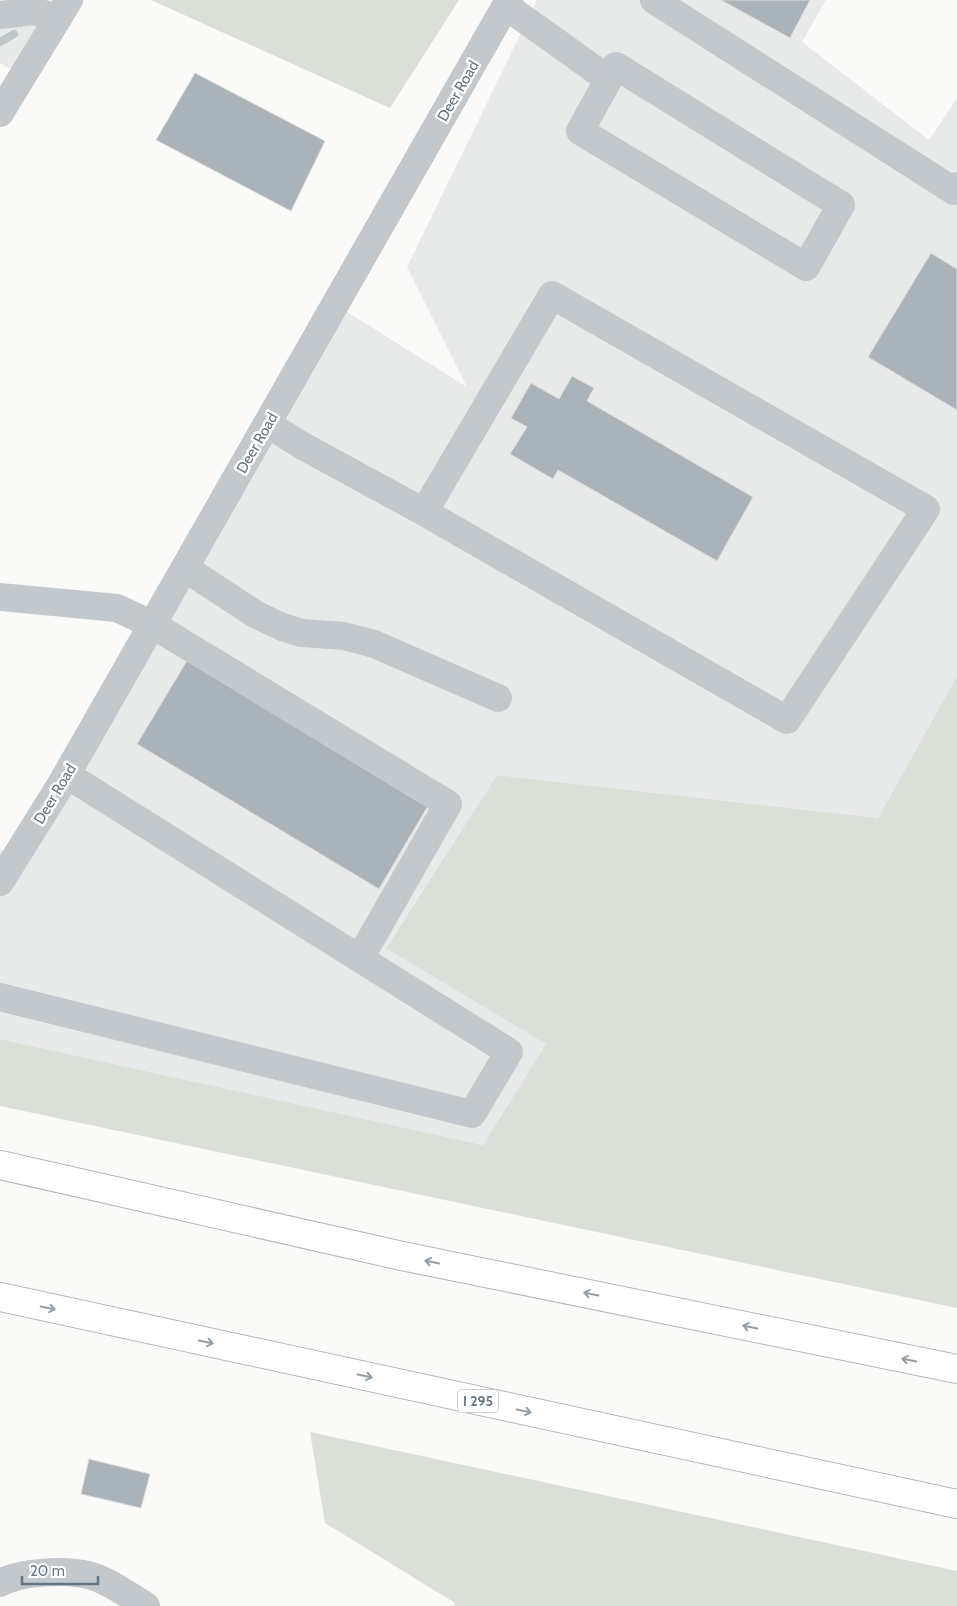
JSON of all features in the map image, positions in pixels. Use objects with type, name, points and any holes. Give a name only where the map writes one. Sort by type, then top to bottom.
[{"type":"highway","points":[[0,1165],[402,1256],[957,1369]]},
{"type":"highway","name":"I 295","points":[[0,1297],[957,1504]]},
{"type":"street","points":[[654,0],[956,190]]},
{"type":"street","points":[[508,3],[608,79]]},
{"type":"street","name":"Deer Road","points":[[0,882],[66,775],[153,625],[508,3]]},
{"type":"street","points":[[0,15],[63,9]]},
{"type":"street","points":[[0,113],[63,9]]},
{"type":"street","points":[[616,66],[841,206],[806,267],[580,131],[608,79],[616,66]]},
{"type":"street","points":[[268,424],[301,445],[424,512],[788,720],[926,509],[552,295],[424,512]]},
{"type":"street","points":[[185,568],[255,614],[282,628],[302,633],[344,636],[374,644],[498,698]]},
{"type":"street","points":[[0,597],[117,608],[153,625],[448,804],[360,958]]},
{"type":"street","points":[[0,997],[472,1114],[508,1052],[66,775]]},
{"type":"street","points":[[0,1583],[9,1578],[38,1572],[88,1574],[146,1606]]},
{"type":"shaded area","points":[[0,0],[81,0],[24,77],[0,63]]},
{"type":"shaded area","points":[[151,0],[459,0],[390,108]]},
{"type":"shaded area","points":[[537,0],[826,0],[802,42],[929,140],[957,98],[957,676],[878,818],[497,775],[386,947],[546,1044],[483,1145],[0,1039],[0,850],[5,852],[328,300],[467,387],[407,267]]},
{"type":"shaded area","points":[[957,676],[957,1308],[0,1106],[0,1039],[483,1145],[546,1044],[386,948],[497,775],[878,818]]},
{"type":"shaded area","points":[[310,1432],[957,1571],[957,1606],[453,1606],[455,1603],[325,1523]]},
{"type":"building","points":[[721,0],[810,0],[790,38]]},
{"type":"building","points":[[195,73],[325,141],[291,211],[156,140]]},
{"type":"building","points":[[931,253],[957,269],[957,410],[868,357]]},
{"type":"building","points":[[572,376],[594,388],[587,401],[753,497],[717,561],[558,470],[553,479],[510,454],[527,427],[511,418],[531,383],[559,399]]},
{"type":"building","points":[[188,659],[429,804],[379,889],[137,744]]},
{"type":"building","points":[[89,1459],[150,1474],[141,1508],[81,1494]]},
{"type":"waterway","points":[[0,42],[14,34]]}]
